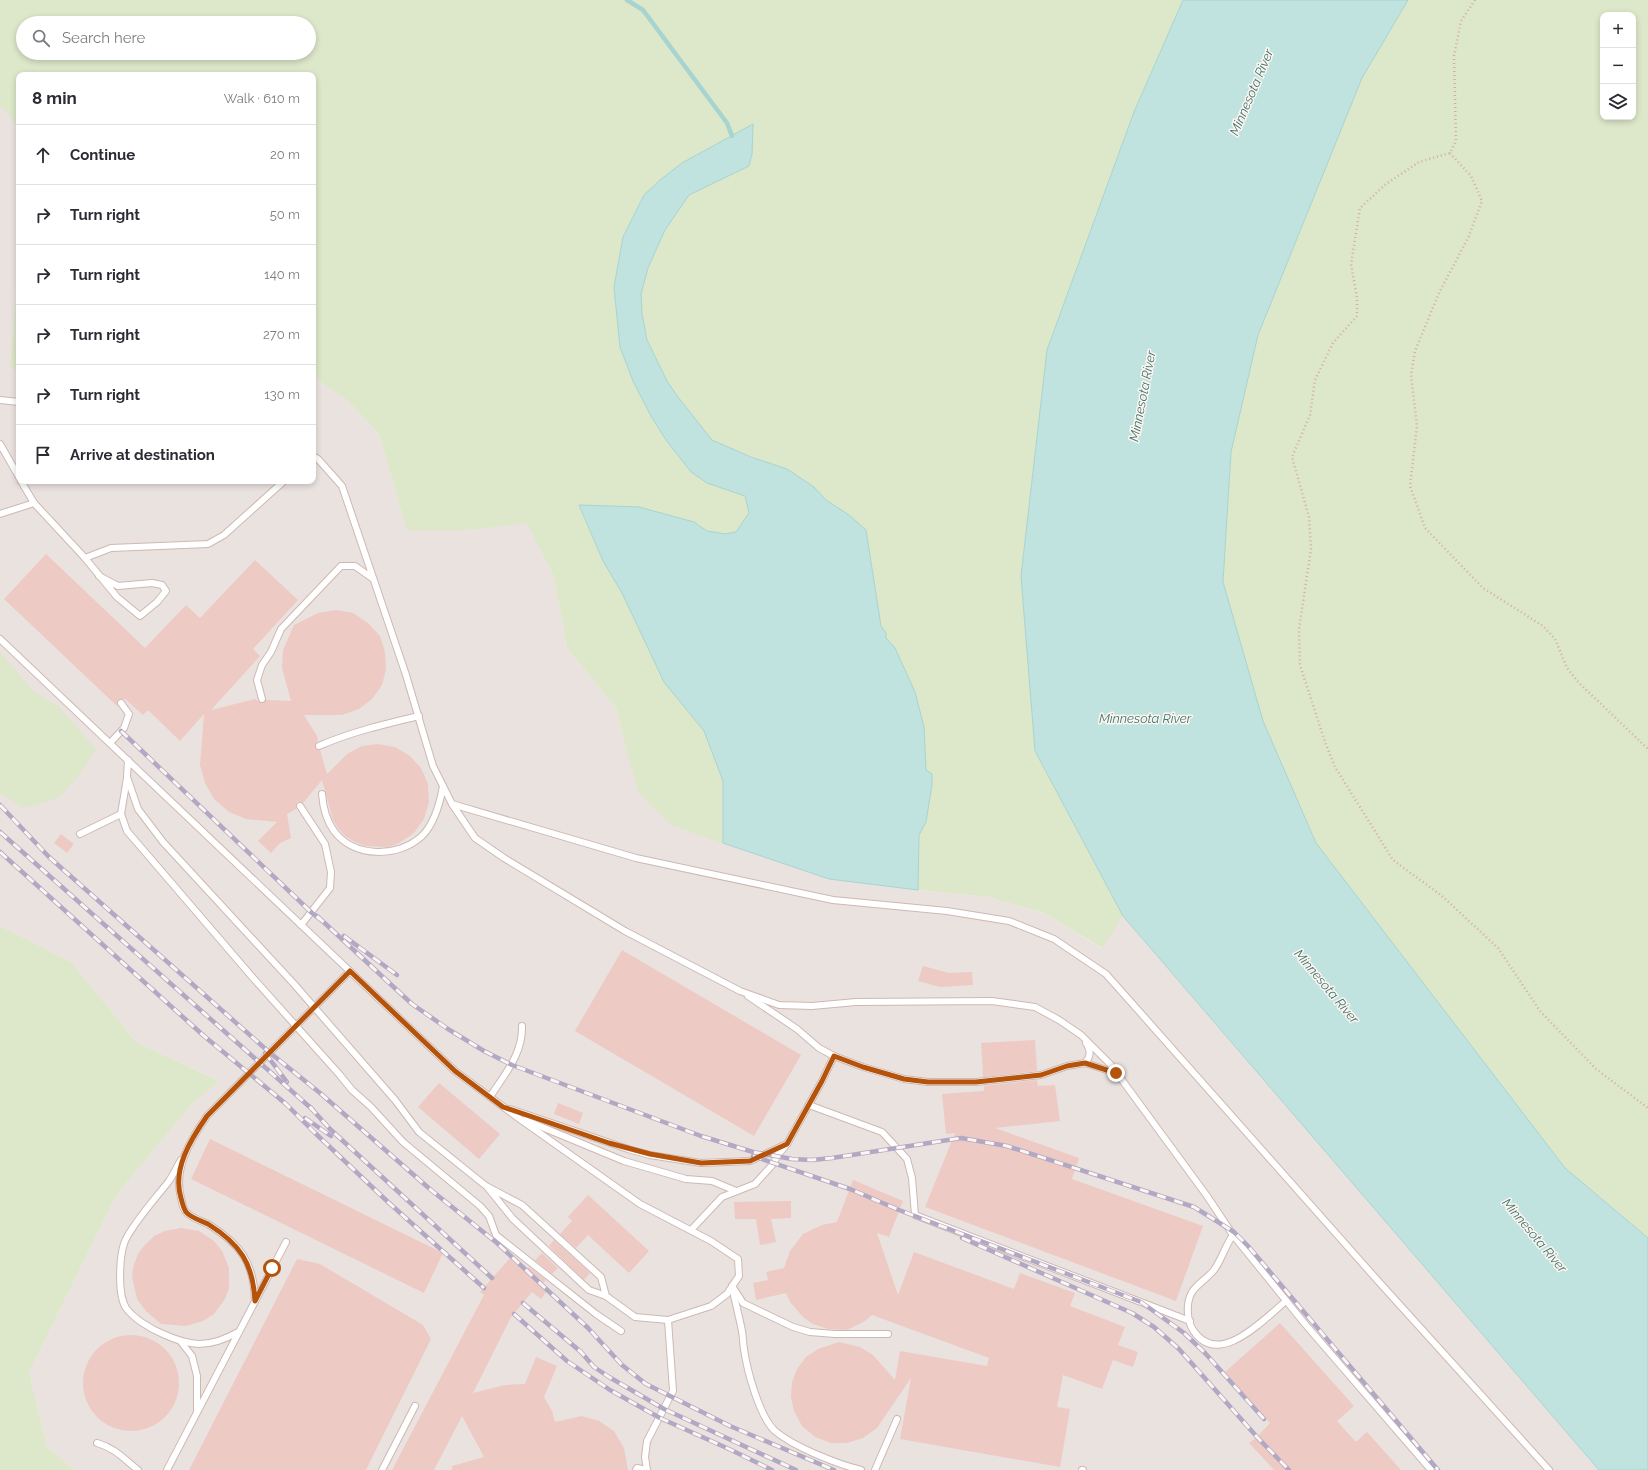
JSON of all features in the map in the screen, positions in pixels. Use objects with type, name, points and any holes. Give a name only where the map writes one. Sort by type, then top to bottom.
[{"type":"lane","points":[[0,400],[16,402]]},
{"type":"lane","points":[[0,444],[16,472]]},
{"type":"lane","points":[[316,458],[342,486],[406,675],[433,766],[452,804],[475,838],[504,858],[625,931],[740,991],[798,1029],[819,1048],[834,1056],[863,1067],[904,1079],[928,1082],[976,1082],[1041,1075],[1067,1066],[1085,1063],[1116,1073]]},
{"type":"lane","points":[[23,484],[34,503],[85,558],[117,597],[140,616],[157,602],[166,591],[162,585],[152,583],[118,586],[100,576]]},
{"type":"lane","points":[[85,558],[111,548],[208,544],[224,535],[281,484]]},
{"type":"lane","points":[[0,514],[34,503]]},
{"type":"lane","points":[[262,700],[257,680],[262,665],[271,652],[281,629],[341,566],[355,566],[372,578]]},
{"type":"lane","points":[[0,639],[455,1071],[514,1115],[640,1204],[711,1241],[738,1260],[740,1276],[726,1294],[711,1306],[668,1320],[635,1317],[606,1296],[589,1290],[513,1219],[486,1186]]},
{"type":"lane","points":[[110,743],[124,728],[129,714],[121,703]]},
{"type":"lane","points":[[319,746],[338,737],[419,716]]},
{"type":"lane","points":[[128,760],[121,814],[127,831],[352,1090],[371,1107],[403,1142],[485,1212],[489,1216],[496,1235],[596,1314],[621,1331]]},
{"type":"lane","points":[[127,774],[138,809],[163,842],[294,984],[395,1100],[419,1132],[486,1186],[522,1205],[601,1277],[606,1296]]},
{"type":"lane","points":[[322,794],[323,807],[327,819],[334,831],[343,840],[354,846],[369,851],[384,853],[397,850],[422,836],[431,824],[439,807],[443,786]]},
{"type":"lane","points":[[452,804],[636,858],[833,900],[947,911],[1009,921],[1054,939],[1106,974],[1374,1276],[1549,1470]]},
{"type":"lane","points":[[300,806],[325,844],[332,872],[330,888],[301,925]]},
{"type":"lane","points":[[80,834],[121,814]]},
{"type":"lane","points":[[238,1332],[223,1341],[196,1344],[181,1342],[141,1322],[126,1307],[120,1290],[120,1270],[126,1238],[142,1214],[170,1180],[193,1136],[207,1116],[350,971]]},
{"type":"lane","points":[[740,991],[779,1005],[812,1006],[856,1002],[999,1002],[1035,1007],[1059,1020],[1081,1035],[1116,1073],[1207,1196],[1233,1235],[1286,1301],[1431,1470]]},
{"type":"lane","points":[[490,1097],[512,1065],[522,1036],[522,1026]]},
{"type":"lane","points":[[1081,1035],[1090,1049],[1090,1057],[1085,1063]]},
{"type":"lane","points":[[691,1230],[722,1197],[755,1184],[774,1163],[777,1156],[787,1144],[809,1105],[834,1056]]},
{"type":"lane","points":[[809,1105],[882,1132],[907,1159],[912,1178],[915,1215],[1190,1320]]},
{"type":"lane","points":[[503,1107],[628,1149],[701,1163],[750,1161],[787,1144]]},
{"type":"lane","points":[[514,1115],[624,1161],[686,1179],[712,1181],[736,1191]]},
{"type":"lane","points":[[185,1153],[179,1179],[179,1192],[186,1212],[227,1236],[249,1264],[254,1283],[255,1301]]},
{"type":"lane","points":[[1233,1235],[1226,1245],[1214,1270],[1191,1294],[1188,1312],[1192,1328],[1199,1338],[1213,1346],[1228,1344],[1250,1331],[1286,1301]]},
{"type":"lane","points":[[167,1470],[286,1242]]},
{"type":"lane","points":[[732,1286],[743,1303],[793,1327],[810,1332],[835,1334],[888,1334]]},
{"type":"lane","points":[[732,1286],[752,1384],[759,1404],[772,1426],[775,1430],[814,1453],[846,1466],[861,1470]]},
{"type":"lane","points":[[636,1470],[637,1468],[646,1470],[645,1458],[647,1441],[674,1391],[668,1320]]},
{"type":"lane","points":[[181,1342],[192,1356],[197,1376],[197,1411]]},
{"type":"lane","points":[[382,1470],[415,1406]]},
{"type":"lane","points":[[876,1470],[897,1418]]},
{"type":"lane","points":[[98,1443],[109,1446],[138,1470]]},
{"type":"path","points":[[1476,0],[1461,21],[1454,56],[1456,141],[1450,153],[1419,162],[1386,184],[1360,208],[1351,264],[1357,298],[1357,316],[1333,343],[1315,380],[1310,415],[1292,457],[1309,518],[1311,549],[1299,629],[1300,665],[1325,742],[1335,767],[1394,860],[1442,896],[1498,948],[1540,1011],[1596,1069],[1648,1108]]},
{"type":"path","points":[[1450,153],[1471,176],[1482,201],[1470,236],[1439,293],[1415,351],[1411,376],[1417,426],[1410,486],[1425,528],[1483,588],[1543,626],[1554,639],[1567,668],[1579,683],[1648,749]]},
{"type":"shaded area","points":[[0,106],[7,111],[16,125],[16,293],[10,364],[16,373],[16,484],[316,484],[316,378],[348,401],[379,434],[407,529],[469,530],[527,522],[554,577],[567,648],[616,708],[626,750],[829,879],[988,897],[1044,913],[1101,948],[1123,916],[1599,1470],[74,1470],[47,1447],[29,1372],[117,1194],[191,1105],[219,1081],[136,1042],[71,962],[0,926]]},
{"type":"green space","points":[[0,0],[1183,0],[1134,112],[1047,350],[1021,575],[1035,751],[1123,916],[1102,948],[1044,913],[988,897],[918,890],[919,835],[926,822],[932,785],[932,774],[926,771],[924,727],[915,692],[895,648],[886,638],[886,633],[881,626],[866,530],[849,515],[826,500],[814,487],[768,463],[712,440],[667,381],[647,340],[642,314],[641,294],[648,268],[665,230],[689,195],[709,185],[753,125],[682,163],[644,195],[623,237],[614,287],[620,347],[633,381],[651,416],[666,440],[691,472],[745,496],[749,513],[736,532],[725,534],[707,531],[694,522],[639,507],[579,506],[603,561],[622,593],[664,682],[704,731],[723,781],[723,843],[673,826],[639,793],[626,750],[616,708],[567,648],[554,577],[527,523],[469,530],[407,530],[379,434],[348,401],[316,378],[316,72],[16,72],[16,126],[7,112],[0,106]]},
{"type":"green space","points":[[1369,0],[1648,0],[1648,1238],[1565,1168],[1316,843],[1263,721],[1223,582],[1231,452],[1258,335],[1305,220]]},
{"type":"green space","points":[[16,293],[16,373],[10,364]]},
{"type":"green space","points":[[0,652],[34,692],[57,705],[96,749],[78,777],[58,798],[23,808],[0,793]]},
{"type":"green space","points":[[0,926],[71,962],[136,1042],[219,1081],[191,1105],[117,1194],[29,1372],[47,1447],[74,1470],[0,1470]]},
{"type":"water","name":"Minnesota River","points":[[1183,0],[1408,0],[1362,78],[1258,335],[1231,452],[1223,582],[1263,721],[1316,843],[1565,1168],[1648,1238],[1648,1470],[1599,1470],[1123,916],[1035,751],[1021,576],[1047,350],[1134,112]]},
{"type":"water","points":[[753,124],[752,154],[749,166],[689,195],[665,230],[648,268],[641,294],[642,314],[647,340],[667,381],[712,440],[751,457],[787,469],[814,487],[826,500],[849,515],[866,530],[881,626],[886,633],[886,638],[895,648],[915,692],[924,727],[926,770],[932,774],[932,785],[926,822],[919,835],[918,890],[829,879],[723,843],[723,781],[704,731],[664,682],[622,593],[603,561],[579,505],[639,507],[694,522],[707,531],[725,534],[736,532],[749,513],[745,496],[707,483],[691,472],[666,440],[651,416],[633,381],[620,347],[614,287],[623,237],[644,195],[682,163]]},
{"type":"building","points":[[46,554],[145,648],[186,605],[200,618],[255,560],[298,600],[253,649],[260,656],[211,710],[255,699],[261,703],[265,702],[266,700],[291,701],[282,668],[283,650],[294,625],[318,613],[336,610],[353,613],[368,623],[380,636],[385,652],[386,669],[382,685],[372,699],[359,709],[342,715],[304,715],[317,736],[318,741],[315,744],[315,747],[317,750],[320,750],[327,774],[347,754],[362,746],[378,744],[395,747],[410,756],[421,768],[428,784],[429,802],[424,819],[414,833],[399,843],[388,847],[365,846],[355,842],[345,836],[333,820],[322,780],[303,803],[297,802],[296,809],[287,814],[291,838],[280,843],[271,853],[258,841],[277,822],[246,819],[229,812],[214,799],[205,783],[200,765],[204,714],[180,741],[148,710],[143,715],[125,699],[118,700],[118,707],[4,599]]},
{"type":"building","points":[[61,834],[74,844],[67,853],[54,843]]},
{"type":"building","points":[[622,950],[801,1055],[754,1136],[575,1031]]},
{"type":"building","points":[[923,966],[949,973],[972,972],[973,985],[940,987],[918,981]]},
{"type":"building","points":[[1035,1040],[1037,1071],[983,1077],[981,1043]]},
{"type":"building","points":[[1037,1080],[1038,1086],[1055,1085],[1060,1121],[995,1128],[1079,1158],[1072,1179],[1203,1226],[1176,1301],[925,1207],[955,1133],[946,1134],[942,1094],[984,1091],[984,1086]]},
{"type":"building","points":[[439,1083],[500,1134],[479,1159],[418,1107]]},
{"type":"building","points":[[558,1103],[583,1113],[579,1124],[554,1114]]},
{"type":"building","points":[[210,1139],[443,1253],[424,1293],[191,1179]]},
{"type":"building","points":[[853,1180],[903,1201],[889,1237],[877,1233],[898,1295],[914,1252],[1014,1289],[1020,1273],[1075,1293],[1070,1306],[1125,1327],[1118,1345],[1138,1352],[1133,1367],[1113,1360],[1102,1389],[1063,1375],[1057,1407],[1070,1409],[1060,1467],[900,1439],[911,1378],[877,1428],[863,1438],[847,1443],[831,1443],[815,1437],[802,1426],[794,1411],[791,1397],[792,1382],[797,1369],[806,1357],[818,1349],[839,1342],[860,1347],[873,1355],[895,1380],[900,1351],[987,1366],[989,1358],[872,1315],[865,1321],[847,1330],[828,1329],[813,1324],[804,1318],[790,1302],[786,1293],[756,1300],[753,1283],[768,1280],[766,1272],[784,1268],[790,1251],[803,1234],[822,1225],[837,1222]]},
{"type":"building","points":[[588,1195],[649,1251],[629,1273],[588,1235],[576,1248],[560,1234],[572,1221],[568,1217]]},
{"type":"building","points":[[791,1201],[791,1218],[771,1219],[776,1242],[760,1245],[756,1219],[735,1219],[734,1202]]},
{"type":"building","points":[[181,1228],[199,1231],[214,1241],[222,1251],[229,1268],[229,1288],[225,1299],[214,1314],[203,1321],[186,1326],[161,1324],[146,1311],[137,1299],[132,1277],[133,1268],[138,1254],[154,1236],[165,1231]]},
{"type":"building","points":[[554,1240],[590,1273],[584,1280],[549,1246]]},
{"type":"building","points":[[542,1253],[558,1268],[552,1274],[535,1260]]},
{"type":"building","points":[[510,1258],[525,1271],[529,1267],[546,1280],[542,1285],[548,1290],[541,1299],[532,1292],[511,1317],[473,1393],[505,1385],[525,1384],[536,1357],[557,1366],[544,1397],[552,1411],[555,1422],[582,1416],[599,1421],[614,1431],[624,1448],[628,1470],[452,1470],[452,1466],[484,1457],[462,1416],[434,1470],[392,1470],[484,1295],[480,1292]]},
{"type":"building","points":[[297,1259],[320,1264],[423,1325],[431,1339],[366,1470],[189,1470]]},
{"type":"building","points":[[1280,1323],[1354,1406],[1337,1421],[1356,1442],[1367,1432],[1401,1470],[1274,1470],[1249,1443],[1270,1423],[1225,1372]]},
{"type":"building","points":[[131,1335],[150,1338],[165,1349],[176,1364],[179,1383],[176,1402],[165,1417],[150,1428],[131,1431],[112,1428],[97,1417],[86,1402],[83,1383],[86,1364],[97,1349],[112,1338]]},
{"type":"waterway","points":[[627,0],[643,10],[727,123],[732,136]]},
{"type":"railway","points":[[121,731],[321,920]]},
{"type":"railway","points":[[0,805],[49,857],[269,1052],[320,1093],[431,1190],[497,1243],[588,1328],[622,1365],[646,1384],[730,1426],[834,1470]]},
{"type":"railway","points":[[0,832],[313,1110]]},
{"type":"railway","points":[[0,852],[204,1036],[286,1104],[388,1202],[484,1288]]},
{"type":"railway","points":[[317,916],[412,1004],[448,1029],[484,1051],[512,1065],[701,1136],[753,1152],[792,1159],[812,1160],[961,1138],[1007,1146],[1194,1207],[1234,1232],[1248,1246],[1438,1470]]},
{"type":"railway","points":[[344,936],[397,975]]},
{"type":"railway","points":[[265,1053],[287,1082]]},
{"type":"railway","points":[[310,1107],[330,1129],[492,1278]]},
{"type":"railway","points":[[305,1118],[331,1136]]},
{"type":"railway","points":[[753,1156],[850,1189],[899,1210],[1141,1302],[1184,1333],[1205,1353],[1264,1419]]},
{"type":"railway","points":[[962,1238],[1132,1313],[1154,1327],[1179,1349],[1257,1437],[1289,1470]]},
{"type":"railway","points":[[523,1303],[581,1352],[594,1367],[609,1377],[664,1409],[796,1470]]},
{"type":"railway","points":[[514,1314],[567,1361],[610,1390],[660,1418],[772,1470]]},
{"type":"route","points":[[272,1268],[255,1301],[254,1283],[249,1264],[227,1236],[186,1212],[179,1192],[179,1179],[185,1153],[193,1136],[207,1116],[350,971],[455,1071],[503,1107],[628,1149],[701,1163],[750,1161],[787,1144],[834,1056],[863,1067],[904,1079],[928,1082],[976,1082],[1041,1075],[1067,1066],[1085,1063],[1116,1073]]}]
